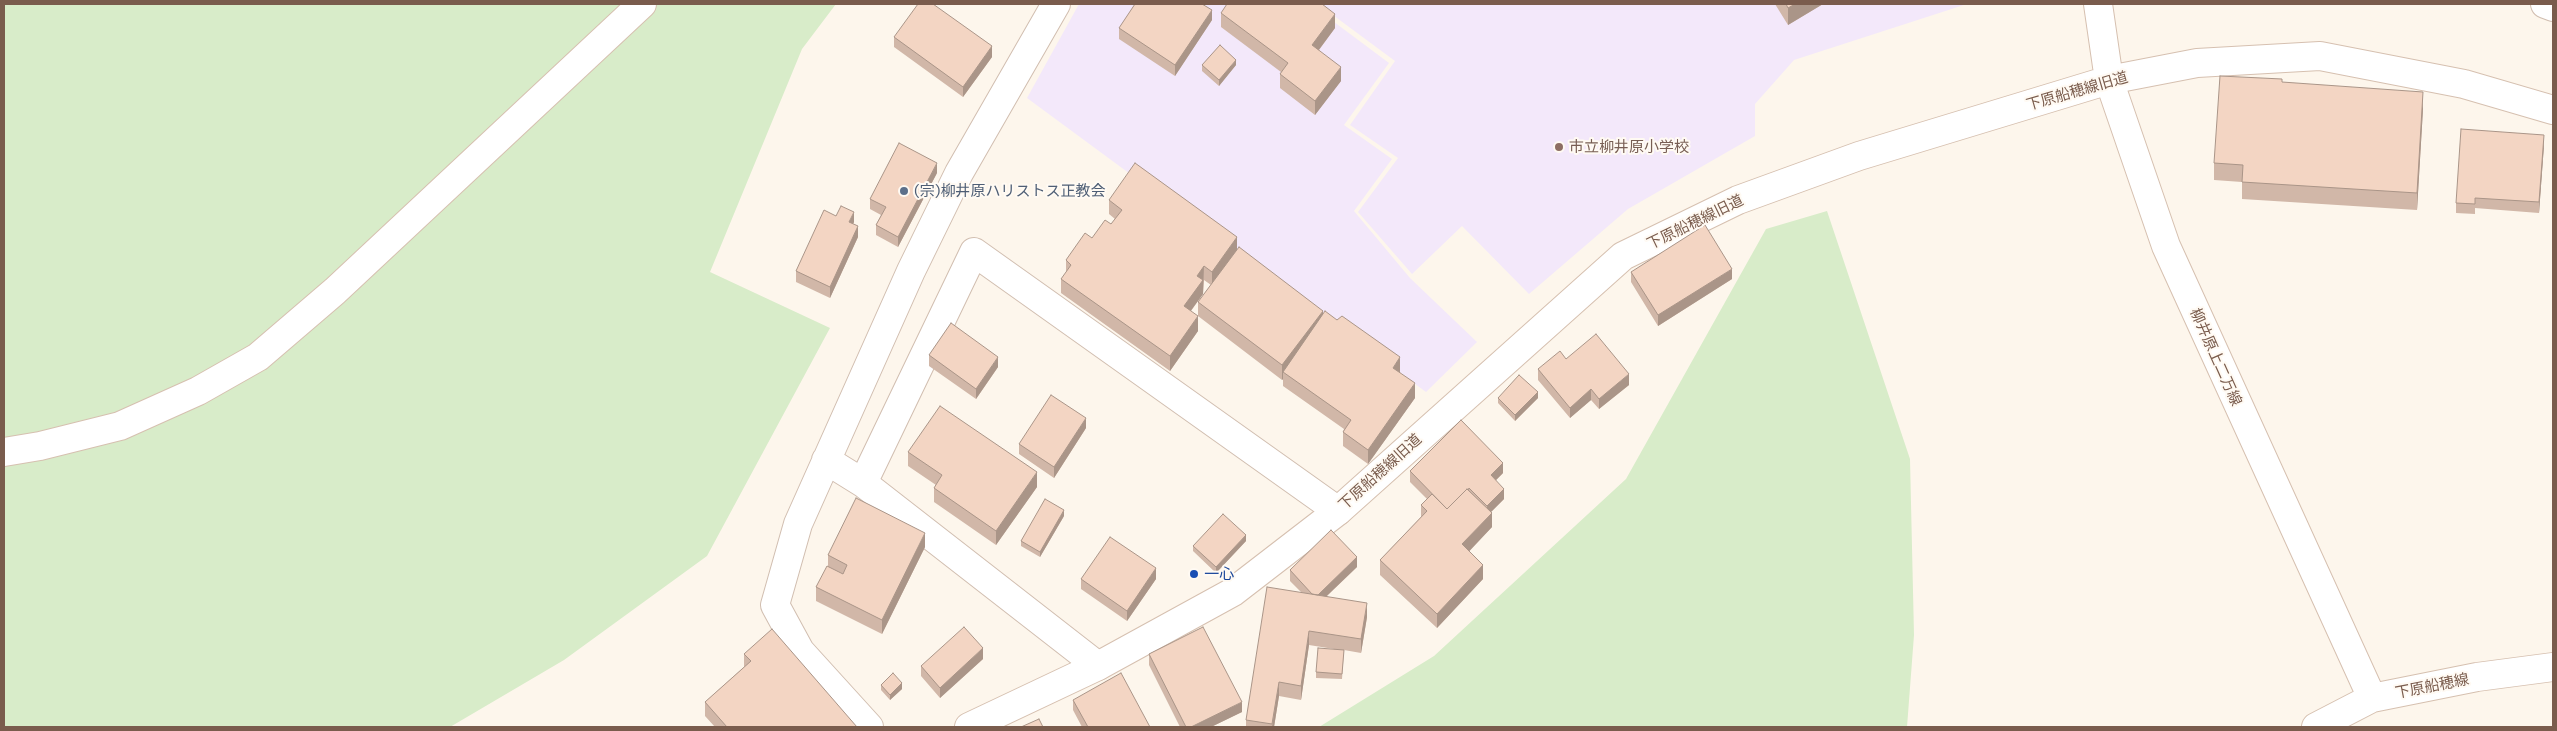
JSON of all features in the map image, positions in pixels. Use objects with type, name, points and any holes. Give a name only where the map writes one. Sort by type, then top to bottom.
[{"type":"street","points":[[4,452],[40,446],[120,426],[198,391],[258,357],[336,290],[642,4]]},
{"type":"street","points":[[868,727],[800,651],[776,605],[798,524],[911,271],[959,173],[1056,4]]},
{"type":"street","name":"柳井原上二万線","points":[[2098,4],[2109,80],[2166,246],[2372,698]]},
{"type":"street","points":[[2544,4],[2553,7]]},
{"type":"street","name":"下原船穂線旧道","points":[[970,727],[1098,666],[1233,592],[1338,511],[1623,256],[1738,200],[1840,163],[2109,80],[2197,63],[2320,56],[2464,84],[2553,110]]},
{"type":"street","points":[[863,483],[974,252],[1338,511]]},
{"type":"street","points":[[826,460],[863,483],[1098,666]]},
{"type":"street","name":"下原船穂線","points":[[2316,727],[2372,698],[2477,677],[2553,667]]},
{"type":"shaded area","points":[[1079,4],[1191,4],[1201,11],[1207,4],[1310,4],[1389,63],[1344,125],[1392,159],[1354,211],[1410,278],[1477,342],[1426,392],[1027,98]]},
{"type":"shaded area","name":"市立柳井原小学校","points":[[1318,4],[1967,4],[1794,60],[1755,104],[1755,136],[1628,209],[1529,294],[1462,226],[1412,274],[1358,212],[1398,158],[1350,125],[1395,61]]},
{"type":"green space","points":[[4,4],[836,4],[802,49],[710,272],[830,328],[707,556],[564,660],[450,727],[4,727]]},
{"type":"green space","points":[[1827,211],[1910,459],[1914,635],[1907,727],[1319,727],[1434,656],[1626,479],[1766,229]]},
{"type":"building","points":[[918,4],[933,4],[992,46],[963,87],[894,37]]},
{"type":"building","points":[[1135,4],[1202,4],[1212,10],[1175,65],[1119,28]]},
{"type":"building","points":[[1227,4],[1322,4],[1335,14],[1312,45],[1341,67],[1315,101],[1280,74],[1288,63],[1221,13]]},
{"type":"building","points":[[1786,4],[1795,4],[1788,8]]},
{"type":"building","points":[[1220,45],[1236,60],[1219,80],[1202,65]]},
{"type":"building","points":[[2220,76],[2282,79],[2282,82],[2423,92],[2417,193],[2242,182],[2243,165],[2214,163]]},
{"type":"building","points":[[2461,129],[2544,135],[2539,202],[2475,198],[2475,204],[2456,203]]},
{"type":"building","name":"(宗)柳井原ハリストス正教会","points":[[899,143],[937,163],[898,237],[876,225],[886,207],[870,199]]},
{"type":"building","points":[[1135,163],[1237,237],[1212,272],[1204,266],[1197,276],[1203,280],[1184,306],[1198,316],[1170,356],[1061,279],[1071,265],[1066,260],[1085,233],[1092,238],[1105,220],[1111,224],[1122,210],[1109,200]]},
{"type":"building","points":[[841,206],[854,212],[849,222],[858,226],[830,287],[796,271],[824,210],[836,216]]},
{"type":"building","points":[[1705,225],[1732,269],[1658,315],[1631,272]]},
{"type":"building","points":[[1239,247],[1323,311],[1282,365],[1198,302]]},
{"type":"building","points":[[1325,311],[1337,320],[1342,316],[1400,357],[1393,368],[1415,383],[1368,450],[1343,432],[1351,420],[1283,372]]},
{"type":"building","points":[[951,323],[998,357],[976,389],[929,355]]},
{"type":"building","points":[[1596,334],[1629,374],[1599,399],[1591,389],[1570,408],[1538,369],[1560,351],[1566,359]]},
{"type":"building","points":[[1519,375],[1538,392],[1515,415],[1498,398]]},
{"type":"building","points":[[1051,395],[1086,418],[1054,467],[1019,444]]},
{"type":"building","points":[[940,406],[1037,472],[996,531],[934,488],[942,475],[908,452]]},
{"type":"building","points":[[1461,420],[1503,463],[1491,475],[1504,489],[1487,506],[1469,488],[1447,509],[1410,471]]},
{"type":"building","points":[[1467,489],[1492,513],[1462,544],[1483,565],[1437,614],[1380,560],[1427,511],[1421,505],[1432,494],[1447,509]]},
{"type":"building","points":[[856,498],[925,533],[882,620],[816,587],[827,566],[843,574],[847,565],[828,555]]},
{"type":"building","points":[[1045,499],[1064,510],[1040,552],[1021,541]]},
{"type":"building","points":[[1223,514],[1246,535],[1216,567],[1193,546]]},
{"type":"building","points":[[1331,530],[1357,557],[1318,595],[1312,594],[1290,570]]},
{"type":"building","points":[[1110,537],[1156,568],[1127,611],[1081,579]]},
{"type":"building","points":[[1267,587],[1367,603],[1361,639],[1309,631],[1301,686],[1279,682],[1272,724],[1246,720]]},
{"type":"building","points":[[964,627],[983,648],[940,688],[921,666]]},
{"type":"building","points":[[1203,627],[1242,702],[1191,727],[1186,727],[1149,654]]},
{"type":"building","points":[[772,629],[857,727],[727,727],[705,702],[751,661],[744,654]]},
{"type":"building","points":[[1318,648],[1344,650],[1342,674],[1316,672]]},
{"type":"building","points":[[893,673],[902,683],[890,695],[881,685]]},
{"type":"building","points":[[1121,673],[1150,727],[1088,727],[1073,700]]},
{"type":"building","points":[[1039,719],[1043,727],[1021,727]]},
{"type":"place","name":"市立柳井原小学校","points":[[1559,147]]},
{"type":"place","name":"(宗)柳井原ハリストス正教会","points":[[904,191]]},
{"type":"place","name":"一心","points":[[1194,574]]}]
